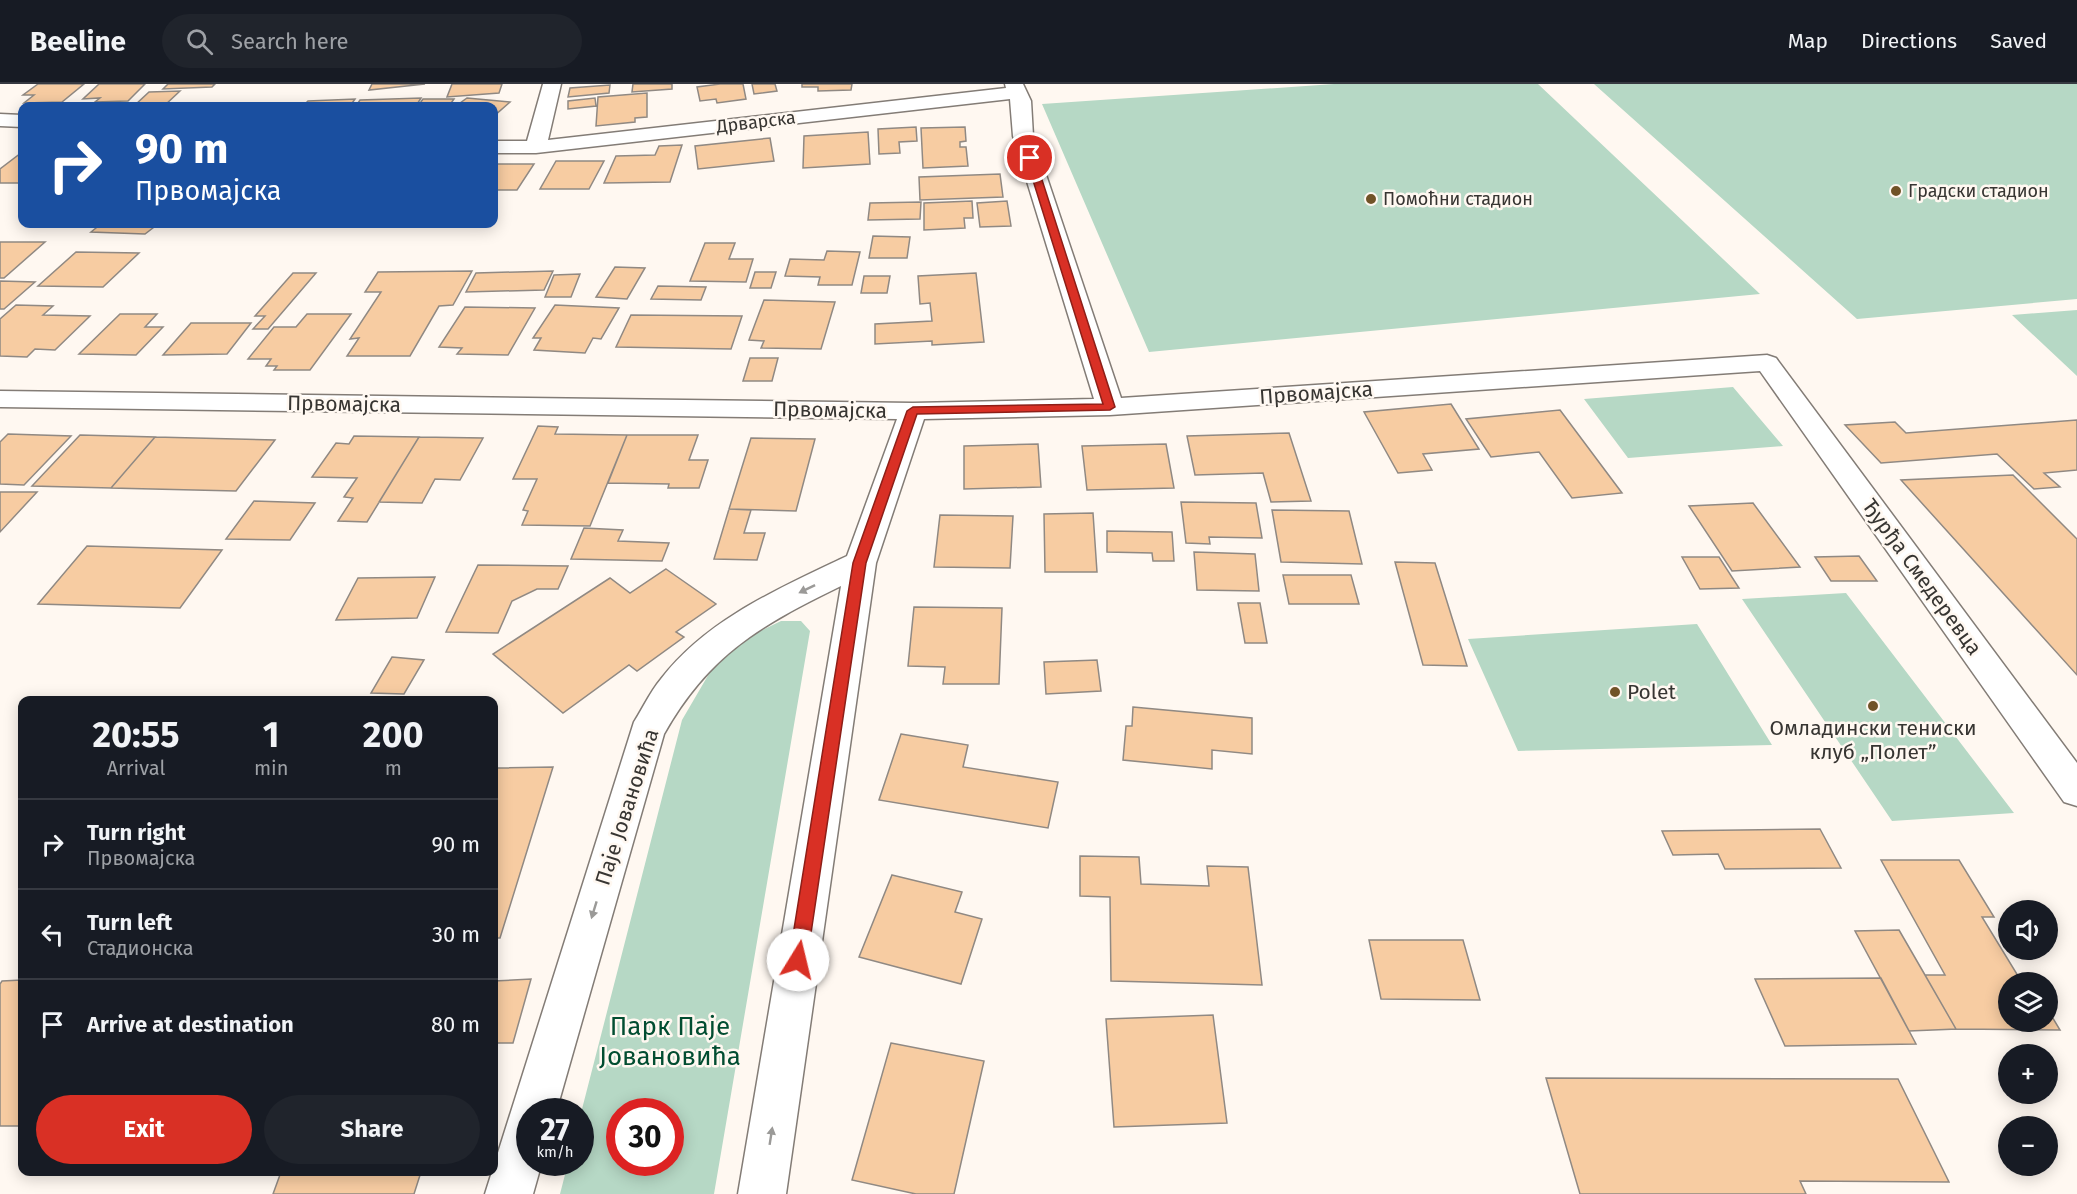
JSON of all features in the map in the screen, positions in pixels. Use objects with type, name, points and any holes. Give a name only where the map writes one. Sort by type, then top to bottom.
[{"type":"street","points":[[536,147],[552,84]]},
{"type":"street","points":[[1016,88],[1023,136],[1110,407]]},
{"type":"street","name":"Дрварска","points":[[498,147],[536,147],[1016,88]]},
{"type":"street","points":[[0,120],[18,121]]},
{"type":"street","name":"Првомајска","points":[[12,399],[913,411],[1110,407],[1767,363]]},
{"type":"street","name":"Ђурђа Смедеревца","points":[[1767,363],[2077,791]]},
{"type":"street","points":[[0,423],[12,399]]},
{"type":"street","points":[[762,1194],[860,563],[913,411]]},
{"type":"street","name":"Паје Јовановића","points":[[537,1098],[647,732],[674,687],[714,647],[743,623],[860,563]]},
{"type":"street","points":[[509,1194],[516,1171]]},
{"type":"green space","name":"Помоћни стадион","points":[[1334,84],[1538,84],[1760,294],[1149,352],[1042,104]]},
{"type":"green space","name":"Градски стадион","points":[[1594,84],[2077,84],[2077,299],[1857,319]]},
{"type":"green space","points":[[2077,310],[2077,376],[2012,315]]},
{"type":"green space","points":[[1733,387],[1783,446],[1628,458],[1584,399]]},
{"type":"green space","name":"Омладински тениски клуб „Полет”","points":[[1846,593],[2014,813],[1892,821],[1742,599]]},
{"type":"green space","name":"Парк Паје Јовановића","points":[[781,621],[801,621],[810,631],[714,1194],[560,1194],[565,1176],[594,1176],[594,1098],[585,1098],[682,720],[710,672],[746,638]]},
{"type":"green space","name":"Polet","points":[[1697,624],[1772,745],[1518,751],[1468,639]]},
{"type":"building","points":[[38,84],[84,84],[62,102],[25,102],[34,95],[23,95]]},
{"type":"building","points":[[99,84],[145,84],[128,101],[95,102],[100,98],[83,99]]},
{"type":"building","points":[[168,84],[215,84],[212,87],[163,89]]},
{"type":"building","points":[[372,84],[425,84],[369,90]]},
{"type":"building","points":[[452,84],[502,84],[499,93],[447,97]]},
{"type":"building","points":[[633,84],[672,84],[672,89],[632,92]]},
{"type":"building","points":[[743,84],[746,99],[717,103],[716,99],[700,101],[697,87]]},
{"type":"building","points":[[752,84],[775,84],[777,91],[754,94]]},
{"type":"building","points":[[802,84],[852,84],[851,90],[818,91],[818,87],[802,87]]},
{"type":"building","points":[[610,85],[609,93],[568,97],[570,88]]},
{"type":"building","points":[[180,91],[168,102],[138,102],[149,92]]},
{"type":"building","points":[[647,93],[647,117],[635,118],[635,122],[596,126],[598,97]]},
{"type":"building","points":[[421,98],[418,102],[359,102],[360,100]]},
{"type":"building","points":[[467,98],[510,102],[498,112],[498,102],[462,102]]},
{"type":"building","points":[[595,98],[596,106],[568,109],[568,101]]},
{"type":"building","points":[[355,99],[353,102],[308,101]]},
{"type":"building","points":[[423,99],[454,99],[452,102],[421,102]]},
{"type":"building","points":[[916,127],[917,141],[899,142],[900,153],[879,154],[878,129]]},
{"type":"building","points":[[965,127],[966,141],[960,142],[960,147],[966,147],[968,166],[923,168],[921,128]]},
{"type":"building","points":[[868,132],[870,164],[803,168],[804,136]]},
{"type":"building","points":[[770,138],[774,161],[698,169],[695,146]]},
{"type":"building","points":[[682,145],[670,182],[604,183],[616,156],[655,155],[659,146]]},
{"type":"building","points":[[18,155],[18,183],[0,183],[0,169]]},
{"type":"building","points":[[556,161],[604,161],[589,189],[540,189]]},
{"type":"building","points":[[498,164],[534,164],[517,190],[498,190]]},
{"type":"building","points":[[1000,174],[1003,197],[920,200],[919,177]]},
{"type":"building","points":[[972,201],[973,218],[964,218],[965,228],[924,230],[924,203]]},
{"type":"building","points":[[1007,201],[1011,226],[980,227],[977,203]]},
{"type":"building","points":[[921,202],[920,219],[868,220],[870,203]]},
{"type":"building","points":[[96,228],[153,228],[145,234],[91,232]]},
{"type":"building","points":[[873,236],[910,237],[907,258],[869,258]]},
{"type":"building","points":[[0,242],[45,242],[4,278],[0,278]]},
{"type":"building","points":[[705,243],[735,243],[729,259],[753,259],[746,282],[690,281]]},
{"type":"building","points":[[827,251],[860,252],[852,285],[818,285],[820,277],[785,276],[790,259],[824,260]]},
{"type":"building","points":[[76,252],[139,253],[103,287],[38,286]]},
{"type":"building","points":[[615,267],[645,268],[627,299],[596,297]]},
{"type":"building","points":[[472,271],[453,305],[439,306],[410,356],[347,356],[359,338],[350,339],[381,292],[365,292],[378,272]]},
{"type":"building","points":[[553,271],[544,290],[466,292],[476,273]]},
{"type":"building","points":[[755,272],[776,272],[771,288],[750,288]]},
{"type":"building","points":[[293,273],[316,273],[268,329],[253,329],[265,316],[255,316]]},
{"type":"building","points":[[976,273],[984,342],[932,345],[932,341],[875,344],[875,324],[932,321],[930,303],[920,304],[918,276]]},
{"type":"building","points":[[580,274],[571,297],[545,297],[554,275]]},
{"type":"building","points":[[864,276],[890,276],[887,293],[861,293]]},
{"type":"building","points":[[0,281],[35,282],[4,309],[0,309]]},
{"type":"building","points":[[658,286],[706,287],[701,300],[651,299]]},
{"type":"building","points":[[764,300],[835,302],[821,349],[761,348],[764,341],[749,340]]},
{"type":"building","points":[[16,305],[53,306],[43,315],[90,316],[55,350],[35,349],[27,357],[0,356],[0,319]]},
{"type":"building","points":[[555,305],[619,308],[601,339],[593,338],[585,353],[534,350],[541,338],[533,338]]},
{"type":"building","points":[[465,307],[535,308],[508,355],[457,354],[462,348],[439,347]]},
{"type":"building","points":[[120,314],[157,314],[145,327],[163,327],[136,355],[79,354]]},
{"type":"building","points":[[307,314],[351,314],[310,370],[274,370],[277,366],[266,366],[271,359],[248,359],[274,327],[296,327]]},
{"type":"building","points":[[631,315],[742,316],[731,349],[616,347]]},
{"type":"building","points":[[191,323],[251,323],[227,354],[163,355]]},
{"type":"building","points":[[750,358],[778,358],[772,381],[743,381]]},
{"type":"building","points":[[1451,404],[1479,449],[1423,454],[1432,470],[1398,473],[1364,412]]},
{"type":"building","points":[[1560,410],[1622,493],[1572,498],[1539,452],[1491,457],[1466,419]]},
{"type":"building","points":[[2077,420],[2077,470],[2044,473],[2060,487],[2034,489],[1997,454],[1881,463],[1845,425],[1895,422],[1906,433]]},
{"type":"building","points":[[538,426],[558,427],[555,434],[627,435],[590,526],[522,525],[528,511],[523,510],[537,479],[513,479]]},
{"type":"building","points":[[1289,433],[1311,501],[1271,502],[1263,473],[1195,475],[1187,436]]},
{"type":"building","points":[[8,434],[71,436],[24,485],[0,484],[0,442]]},
{"type":"building","points":[[80,435],[155,437],[111,488],[32,486]]},
{"type":"building","points":[[627,435],[698,435],[689,460],[708,460],[699,488],[668,488],[669,484],[608,483]]},
{"type":"building","points":[[354,436],[419,437],[367,522],[338,521],[353,498],[344,497],[357,478],[312,477],[336,443],[349,444]]},
{"type":"building","points":[[155,437],[275,440],[236,491],[111,488]]},
{"type":"building","points":[[419,437],[483,438],[460,480],[435,479],[422,503],[379,502]]},
{"type":"building","points":[[751,438],[815,439],[796,511],[729,509]]},
{"type":"building","points":[[1038,444],[1041,487],[964,489],[964,446]]},
{"type":"building","points":[[1166,444],[1174,488],[1087,490],[1082,446]]},
{"type":"building","points":[[2013,475],[2077,539],[2077,675],[1901,480]]},
{"type":"building","points":[[0,492],[37,492],[0,532]]},
{"type":"building","points":[[254,501],[315,503],[290,540],[226,539]]},
{"type":"building","points":[[1181,502],[1256,503],[1262,538],[1209,537],[1210,544],[1186,543]]},
{"type":"building","points":[[1753,503],[1800,567],[1732,571],[1689,506]]},
{"type":"building","points":[[729,509],[751,510],[744,533],[765,533],[757,560],[714,559]]},
{"type":"building","points":[[1272,510],[1349,511],[1362,564],[1281,562]]},
{"type":"building","points":[[1093,513],[1097,572],[1045,572],[1044,514]]},
{"type":"building","points":[[940,515],[1013,516],[1010,568],[934,567]]},
{"type":"building","points":[[584,528],[623,530],[618,541],[669,543],[662,561],[571,559]]},
{"type":"building","points":[[1107,531],[1172,532],[1174,561],[1153,561],[1152,553],[1107,552]]},
{"type":"building","points":[[87,546],[222,550],[180,608],[38,604]]},
{"type":"building","points":[[1194,552],[1255,554],[1259,591],[1197,590]]},
{"type":"building","points":[[1859,556],[1877,581],[1831,581],[1815,557]]},
{"type":"building","points":[[1682,557],[1719,557],[1739,588],[1700,589]]},
{"type":"building","points":[[1395,562],[1435,563],[1467,666],[1423,665]]},
{"type":"building","points":[[478,565],[568,566],[558,589],[537,589],[512,601],[498,633],[446,632]]},
{"type":"building","points":[[666,569],[716,604],[676,632],[684,637],[637,671],[629,665],[563,713],[493,654],[610,578],[630,593]]},
{"type":"building","points":[[1283,575],[1351,575],[1359,604],[1289,604]]},
{"type":"building","points":[[435,577],[417,618],[336,620],[358,578]]},
{"type":"building","points":[[1238,603],[1260,603],[1267,643],[1245,643]]},
{"type":"building","points":[[914,607],[1002,608],[999,684],[943,684],[945,667],[908,666]]},
{"type":"building","points":[[392,657],[424,660],[404,694],[371,693]]},
{"type":"building","points":[[1097,660],[1101,691],[1046,694],[1044,662]]},
{"type":"building","points":[[1133,707],[1252,718],[1252,754],[1212,750],[1212,769],[1123,760],[1126,726],[1132,726]]},
{"type":"building","points":[[901,734],[968,745],[963,767],[1058,782],[1048,828],[879,800]]},
{"type":"building","points":[[553,767],[500,938],[498,938],[498,768]]},
{"type":"building","points":[[1820,829],[1841,868],[1725,869],[1718,854],[1673,855],[1662,831]]},
{"type":"building","points":[[1080,856],[1139,857],[1141,884],[1209,886],[1207,866],[1248,867],[1262,985],[1111,981],[1110,897],[1080,896]]},
{"type":"building","points":[[1881,860],[1959,860],[1994,917],[1982,917],[1998,943],[1998,960],[2008,960],[2016,972],[1998,972],[1998,1029],[1956,1029],[1925,975],[1945,975]]},
{"type":"building","points":[[892,875],[962,892],[955,912],[982,919],[961,984],[859,957]]},
{"type":"building","points":[[1899,930],[1956,1029],[1909,1031],[1855,931]]},
{"type":"building","points":[[1369,940],[1463,940],[1480,1000],[1381,999]]},
{"type":"building","points":[[1881,978],[1916,1044],[1785,1046],[1755,979]]},
{"type":"building","points":[[531,979],[513,1043],[498,1043],[498,981]]},
{"type":"building","points":[[18,980],[18,1126],[0,1126],[0,984],[2,981]]},
{"type":"building","points":[[1213,1015],[1227,1123],[1114,1127],[1106,1019]]},
{"type":"building","points":[[891,1043],[984,1061],[954,1194],[916,1194],[852,1180]]},
{"type":"building","points":[[1546,1078],[1898,1079],[1949,1182],[1800,1181],[1806,1194],[1580,1194]]},
{"type":"building","points":[[280,1176],[420,1176],[414,1194],[273,1194]]},
{"type":"place","name":"Градски стадион","points":[[1896,191]]},
{"type":"place","name":"Помоћни стадион","points":[[1371,199]]},
{"type":"place","name":"Polet","points":[[1615,692]]},
{"type":"place","name":"Омладински тениски клуб „Полет”","points":[[1873,706]]},
{"type":"route","points":[[798,960],[860,563],[913,411],[1110,407],[1030,158]]}]
